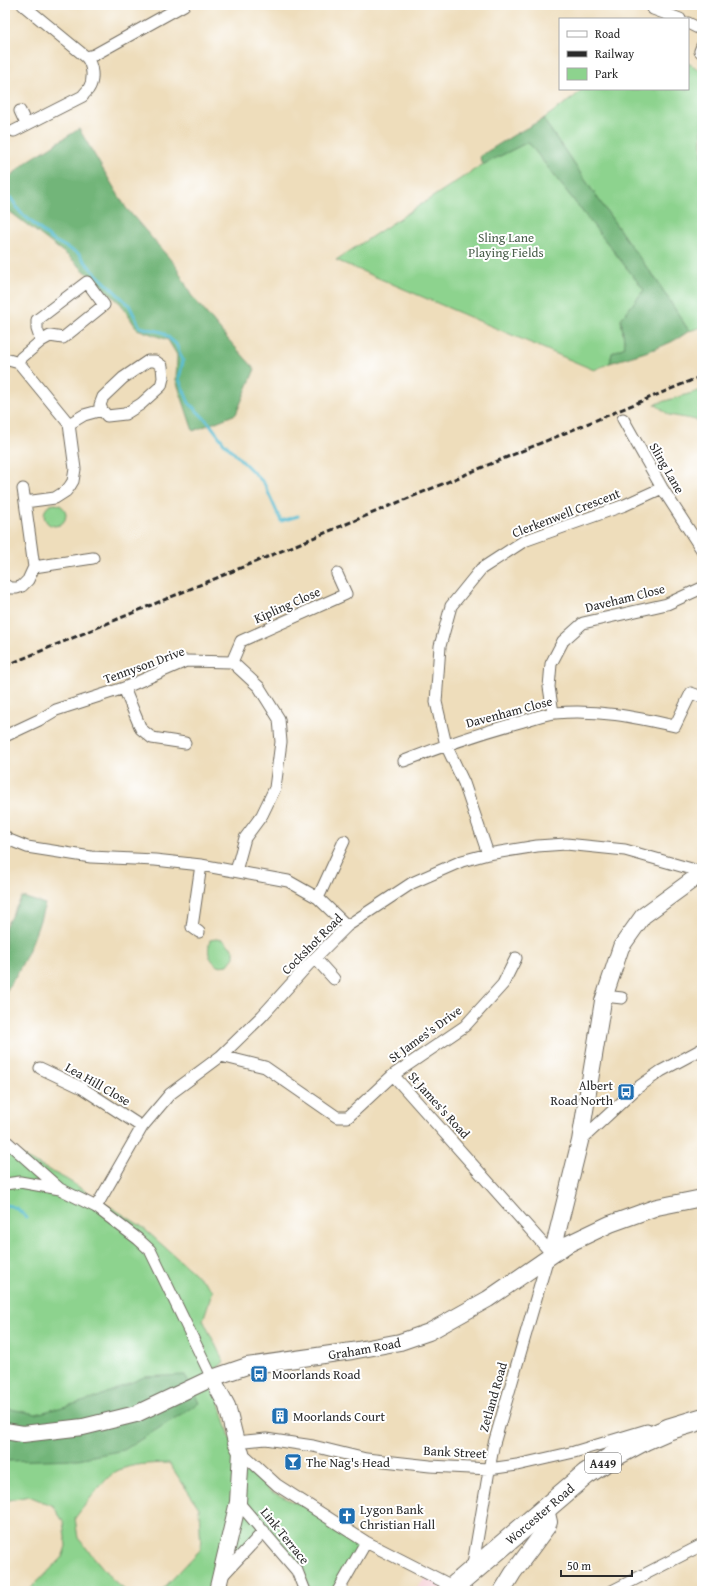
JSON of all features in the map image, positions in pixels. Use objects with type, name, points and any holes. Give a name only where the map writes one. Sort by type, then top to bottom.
[{"type":"highway","name":"Worcester Road","points":[[452,1589],[586,1474],[612,1457],[669,1429],[702,1419]]},
{"type":"street","points":[[14,131],[82,96],[89,88],[92,78],[88,59],[23,5]]},
{"type":"street","points":[[88,59],[184,5]]},
{"type":"street","points":[[653,9],[677,18]]},
{"type":"street","points":[[689,24],[702,30]]},
{"type":"street","points":[[702,46],[700,51],[702,52]]},
{"type":"street","points":[[20,111],[26,124]]},
{"type":"street","points":[[19,364],[22,358],[40,341],[50,336],[63,338],[104,305],[87,282],[37,320],[37,329],[40,341]]},
{"type":"street","points":[[5,359],[19,364],[69,424],[75,469],[70,486],[61,495],[55,498],[25,502]]},
{"type":"street","points":[[148,361],[155,361],[162,366],[163,378],[161,386],[141,404],[125,414],[107,416],[102,410],[100,405],[103,397],[123,378],[148,361]]},
{"type":"street","points":[[69,424],[84,416],[102,410]]},
{"type":"street","name":"Sling Lane","points":[[623,419],[662,488],[702,550]]},
{"type":"street","name":"Clerkenwell Crescent","points":[[488,854],[464,783],[446,745],[436,702],[440,646],[451,606],[481,569],[524,542],[625,505],[662,488]]},
{"type":"street","points":[[5,585],[10,588],[22,586],[28,580],[34,567],[23,489]]},
{"type":"street","points":[[34,567],[93,558]]},
{"type":"street","name":"Kipling Close","points":[[232,662],[241,640],[346,594],[337,574]]},
{"type":"street","name":"Daveham Close","points":[[553,713],[549,687],[552,664],[563,641],[583,623],[667,604],[702,588]]},
{"type":"street","name":"Tennyson Drive","points":[[5,736],[56,710],[124,688],[186,661],[232,662]]},
{"type":"street","points":[[232,662],[259,687],[279,719],[281,742],[275,788],[262,815],[245,838],[236,871]]},
{"type":"street","points":[[124,688],[141,729],[152,738],[185,743]]},
{"type":"street","name":"Davenham Close","points":[[446,745],[553,713],[608,712],[675,726],[691,693],[702,698]]},
{"type":"street","points":[[404,761],[446,745]]},
{"type":"street","points":[[5,836],[7,839],[27,847],[91,857],[155,860],[201,865],[288,881],[318,898],[347,926]]},
{"type":"street","points":[[318,898],[344,842]]},
{"type":"street","name":"Cockshot Road","points":[[96,1207],[142,1127],[170,1094],[221,1056],[262,1016],[315,958],[347,926],[412,883],[462,861],[488,854],[537,846],[566,844],[625,850],[702,873]]},
{"type":"street","points":[[199,932],[192,927],[201,865]]},
{"type":"street","points":[[550,1255],[580,1141],[604,996],[621,947],[643,916],[702,873]]},
{"type":"street","points":[[315,958],[334,978]]},
{"type":"street","name":"St James's Drive","points":[[393,1075],[465,1026],[503,984],[516,958]]},
{"type":"street","points":[[604,996],[622,998]]},
{"type":"street","points":[[580,1141],[637,1088],[661,1071],[702,1049]]},
{"type":"street","name":"St James's Road","points":[[221,1056],[265,1067],[337,1117],[348,1117],[393,1075],[550,1255]]},
{"type":"street","name":"Lea Hill Close","points":[[40,1068],[82,1088],[142,1127]]},
{"type":"street","points":[[5,1140],[60,1189],[96,1207],[150,1250],[226,1406],[238,1447],[238,1502],[218,1584]]},
{"type":"street","points":[[5,1184],[20,1182],[60,1189]]},
{"type":"street","name":"Graham Road","points":[[5,1431],[23,1434],[83,1427],[136,1414],[212,1378],[247,1366],[352,1351],[400,1342],[429,1332],[488,1299],[550,1255],[610,1224],[657,1207],[702,1198]]},
{"type":"street","name":"Zetland Road","points":[[472,1572],[493,1447],[550,1255]]},
{"type":"street","name":"Bank Street","points":[[238,1447],[266,1439],[313,1446],[366,1459],[430,1466],[490,1468],[517,1465],[574,1452],[660,1427],[669,1429]]},
{"type":"street","points":[[238,1447],[277,1485],[366,1542],[452,1589]]},
{"type":"street","name":"Link Terrace","points":[[238,1502],[264,1531],[296,1571],[305,1591]]},
{"type":"street","points":[[502,1591],[513,1573],[547,1527],[549,1522],[546,1509]]},
{"type":"street","points":[[218,1584],[264,1531]]},
{"type":"street","points":[[338,1591],[366,1542]]},
{"type":"street","points":[[612,1591],[702,1545]]},
{"type":"shaded area","points":[[428,1576],[444,1586],[439,1591],[417,1591],[416,1589]]},
{"type":"green space","points":[[689,64],[702,71],[702,317],[700,318],[702,327],[689,331],[657,281],[630,245],[543,119],[574,97],[581,90],[689,90]]},
{"type":"green space","points":[[543,119],[630,245],[657,281],[689,331],[680,337],[651,350],[610,363],[612,353],[625,347],[621,319],[644,290],[528,142],[484,164],[481,162],[480,156]]},
{"type":"green space","points":[[79,129],[126,208],[176,266],[191,295],[255,369],[236,414],[193,431],[176,380],[177,355],[168,340],[137,329],[121,304],[67,255],[5,208],[5,181],[28,161]]},
{"type":"green space","name":"Sling Lane Playing Fields","points":[[528,142],[644,290],[621,319],[625,347],[612,353],[610,363],[594,370],[336,260],[480,166]]},
{"type":"green space","points":[[702,390],[702,421],[669,415],[655,404]]},
{"type":"green space","points":[[51,504],[59,504],[66,511],[66,519],[59,526],[51,526],[44,519],[44,511]]},
{"type":"green space","points":[[22,897],[45,904],[29,950],[5,993],[5,927]]},
{"type":"green space","points":[[210,940],[223,940],[234,950],[234,957],[228,965],[218,966],[210,958]]},
{"type":"green space","points":[[5,1143],[22,1156],[66,1179],[141,1226],[213,1290],[203,1320],[224,1362],[211,1374],[237,1460],[257,1477],[270,1491],[316,1512],[360,1543],[332,1591],[310,1591],[298,1564],[264,1526],[225,1567],[220,1591],[161,1591],[201,1549],[199,1508],[169,1463],[136,1465],[117,1471],[101,1485],[75,1518],[78,1538],[112,1579],[126,1591],[28,1591],[62,1558],[66,1546],[63,1521],[53,1506],[29,1496],[5,1501]]},
{"type":"green space","points":[[185,1375],[199,1403],[124,1450],[78,1459],[5,1461],[5,1408],[36,1414],[93,1399],[144,1377]]},
{"type":"waterway","points":[[5,199],[11,198],[20,212],[51,239],[79,254],[91,269],[129,305],[140,327],[162,332],[176,344],[183,361],[179,379],[189,403],[209,423],[224,443],[264,483],[281,521],[298,516]]},
{"type":"waterway","points":[[5,1205],[17,1209],[26,1217]]},
{"type":"railway","points":[[5,666],[702,376]]},
{"type":"place","name":"Albert Road North","points":[[626,1092]]},
{"type":"place","name":"Moorlands Road","points":[[259,1374]]},
{"type":"place","name":"Moorlands Court","points":[[280,1416]]},
{"type":"place","name":"The Nag's Head","points":[[293,1462]]},
{"type":"place","name":"Lygon Bank Christian Hall","points":[[347,1516]]}]
